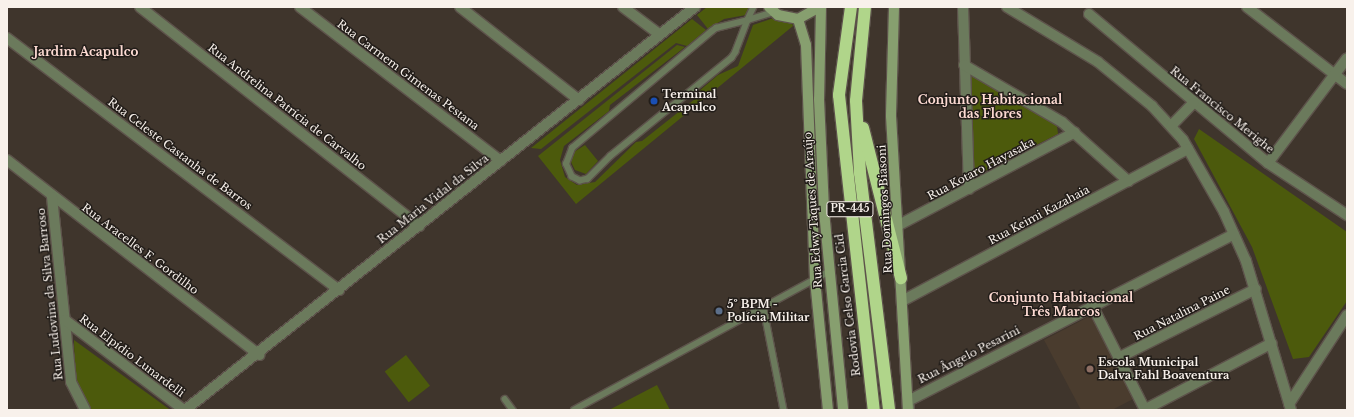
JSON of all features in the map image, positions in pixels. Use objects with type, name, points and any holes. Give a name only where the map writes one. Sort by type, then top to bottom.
[{"type":"highway","name":"Rodovia Celso Garcia Cid","points":[[851,7],[839,95],[874,410]]},
{"type":"highway","name":"PR-445","points":[[864,7],[856,101],[860,173],[888,410]]},
{"type":"highway","points":[[856,101],[901,278]]},
{"type":"main road","points":[[772,9],[798,19],[820,7]]},
{"type":"main road","name":"Rua Edwy Taques de Araújo","points":[[820,7],[819,99],[828,272],[843,410]]},
{"type":"main road","name":"Rua Domingos Biasoni","points":[[894,7],[892,116],[908,407]]},
{"type":"main road","name":"Rua Edwy Taques de Araújo","points":[[798,19],[806,45],[815,280],[828,410]]},
{"type":"street","name":"Rua Andrelina Patrícia de Carvalho","points":[[140,7],[419,226]]},
{"type":"street","name":"Rua Carmem Gimenas Pestana","points":[[300,7],[501,161]]},
{"type":"street","points":[[460,7],[579,100]]},
{"type":"street","points":[[623,7],[659,34]]},
{"type":"street","name":"Rua Maria Vidal da Silva","points":[[185,410],[259,355],[579,100],[659,34],[695,7]]},
{"type":"street","points":[[964,7],[964,65],[969,189]]},
{"type":"street","points":[[1007,7],[1098,62],[1141,96],[1171,126],[1188,149],[1234,234],[1256,289],[1290,407]]},
{"type":"street","points":[[1247,7],[1347,84]]},
{"type":"street","name":"Rua Francisco Merighe","points":[[1090,14],[1192,104],[1268,163],[1347,215]]},
{"type":"street","name":"Rua Celeste Castanha de Barros","points":[[7,38],[339,290]]},
{"type":"street","points":[[1268,163],[1335,76],[1347,58]]},
{"type":"street","points":[[964,65],[1019,95],[1075,132],[1128,181]]},
{"type":"street","points":[[1171,126],[1192,104]]},
{"type":"street","name":"Rua Kotaro Hayasaka","points":[[897,226],[1075,132]]},
{"type":"street","name":"Rua Keimi Kazahaia","points":[[902,302],[1188,149]]},
{"type":"street","name":"Rua Aracelles F. Gordilho","points":[[7,160],[52,197],[259,355]]},
{"type":"street","name":"Rua Ludovina da Silva Barroso","points":[[52,197],[70,382],[85,410]]},
{"type":"street","name":"Rua Ângelo Pesarini","points":[[908,407],[1092,305],[1234,234]]},
{"type":"street","name":"Rua Natalina Paine","points":[[1118,358],[1256,289]]},
{"type":"street","points":[[1092,305],[1144,410],[1272,343]]},
{"type":"street","points":[[1290,407],[1347,315]]},
{"type":"street","name":"Rua Elpídio Lunardelli","points":[[65,320],[185,410]]},
{"type":"lane","points":[[754,7],[748,20],[732,58],[611,156],[588,179],[580,181],[572,177],[566,164],[572,148],[716,28],[748,20],[772,9]]},
{"type":"lane","points":[[574,410],[764,309],[828,272]]},
{"type":"lane","points":[[764,309],[784,410]]},
{"type":"lane","points":[[505,399],[513,410]]},
{"type":"shaded area","name":"Escola Municipal Dalva Fahl Boaventura","points":[[1092,315],[1135,398],[1112,410],[1081,410],[1044,340]]},
{"type":"green space","points":[[707,7],[749,7],[746,15],[724,19],[708,29],[697,15]]},
{"type":"green space","points":[[788,13],[793,26],[576,204],[538,156],[677,45],[685,47],[610,105],[609,111],[564,146],[560,160],[565,177],[577,185],[595,182],[636,142],[642,141],[700,95],[698,92],[718,75],[738,66],[753,25]]},
{"type":"green space","points":[[692,19],[706,30],[687,46],[676,43],[541,149],[531,148]]},
{"type":"green space","points":[[974,73],[1057,126],[1058,134],[979,174],[973,171],[967,75]]},
{"type":"green space","points":[[1199,129],[1347,232],[1347,301],[1309,357],[1293,359],[1252,247],[1194,139]]},
{"type":"green space","points":[[585,145],[598,161],[586,174],[575,170],[571,162],[574,152]]},
{"type":"green space","points":[[74,340],[169,409],[91,410],[75,379]]},
{"type":"green space","points":[[406,355],[430,386],[409,402],[385,372]]},
{"type":"green space","points":[[657,385],[670,410],[609,410]]},
{"type":"place","name":"Terminal Acapulco","points":[[654,101]]},
{"type":"place","name":"5º BPM - Polícia Militar","points":[[719,311]]},
{"type":"place","name":"Escola Municipal Dalva Fahl Boaventura","points":[[1090,369]]},
{"type":"district","name":"Jardim Acapulco","points":[[86,52]]},
{"type":"district","name":"Conjunto Habitacional das Flores","points":[[990,107]]},
{"type":"district","name":"Conjunto Habitacional Três Marcos","points":[[1061,305]]}]
